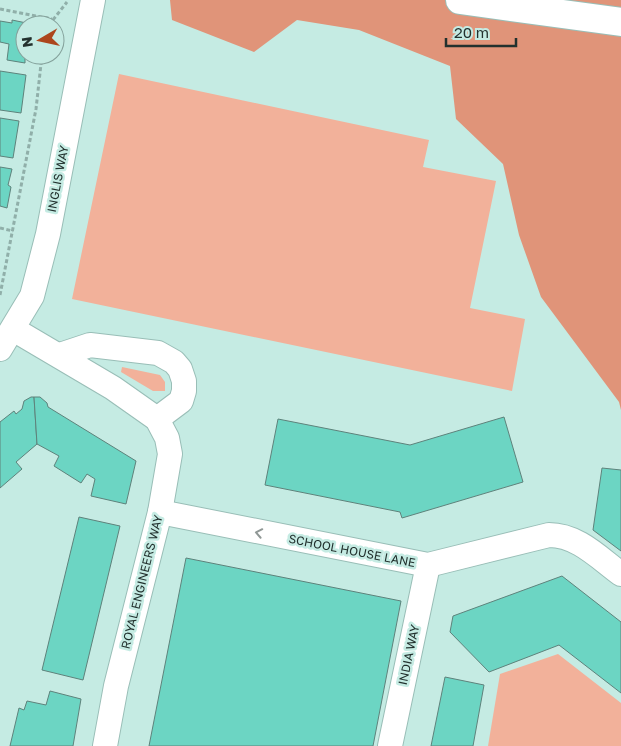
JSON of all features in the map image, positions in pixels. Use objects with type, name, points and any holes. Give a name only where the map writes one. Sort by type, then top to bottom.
[{"type":"street","name":"INGLIS WAY","points":[[0,349],[14,329],[32,296],[48,234],[93,0]]},
{"type":"street","points":[[460,0],[621,22]]},
{"type":"street","name":"ROYAL ENGINEERS WAY","points":[[14,329],[113,388],[157,419],[167,438],[170,454],[160,512],[116,686],[105,746]]},
{"type":"street","points":[[60,355],[90,345],[158,353],[174,362],[180,369],[184,381],[184,391],[181,401],[157,419]]},
{"type":"street","name":"SCHOOL HOUSE LANE","points":[[160,512],[428,565],[549,535],[564,535],[574,539],[621,574]]},
{"type":"street","name":"INDIA WAY","points":[[390,746],[428,565]]},
{"type":"path","points":[[56,15],[67,2],[73,0]]},
{"type":"path","points":[[0,9],[31,15]]},
{"type":"path","points":[[0,295],[36,109],[41,65]]},
{"type":"path","points":[[0,228],[13,230]]},
{"type":"shaded area","points":[[170,0],[621,0],[621,410],[619,402],[541,297],[519,235],[503,164],[456,119],[450,66],[359,30],[297,20],[254,52],[172,20]]},
{"type":"shaded area","points":[[119,74],[429,140],[423,167],[496,181],[470,308],[525,319],[512,391],[72,299]]},
{"type":"shaded area","points":[[122,367],[160,375],[165,382],[165,391],[153,391],[121,372]]},
{"type":"shaded area","points":[[558,654],[621,703],[621,746],[488,746],[500,674]]},
{"type":"building","points":[[12,20],[15,21],[15,61],[7,60],[9,44],[0,42],[0,21],[12,23]]},
{"type":"building","points":[[0,71],[26,75],[21,113],[0,110]]},
{"type":"building","points":[[0,118],[19,121],[13,158],[0,156]]},
{"type":"building","points":[[0,167],[12,169],[8,185],[11,187],[7,208],[0,206]]},
{"type":"building","points":[[34,397],[37,444],[16,462],[22,469],[0,488],[0,422],[14,411],[16,414],[22,409],[24,401]]},
{"type":"building","points":[[34,397],[40,397],[47,403],[48,407],[136,461],[126,504],[91,496],[95,479],[87,474],[81,483],[54,466],[59,456],[37,444]]},
{"type":"building","points":[[504,417],[523,482],[402,518],[400,512],[265,485],[278,419],[410,445]]},
{"type":"building","points":[[602,468],[621,470],[621,551],[593,530]]},
{"type":"building","points":[[79,517],[120,526],[83,680],[42,670]]},
{"type":"building","points":[[186,558],[401,601],[373,746],[149,746]]},
{"type":"building","points":[[562,576],[621,622],[621,693],[559,645],[489,672],[450,632],[453,616]]},
{"type":"building","points":[[445,677],[484,685],[473,746],[431,746]]},
{"type":"building","points":[[50,691],[81,699],[73,746],[10,746],[19,708],[24,710],[27,701],[46,705]]}]
